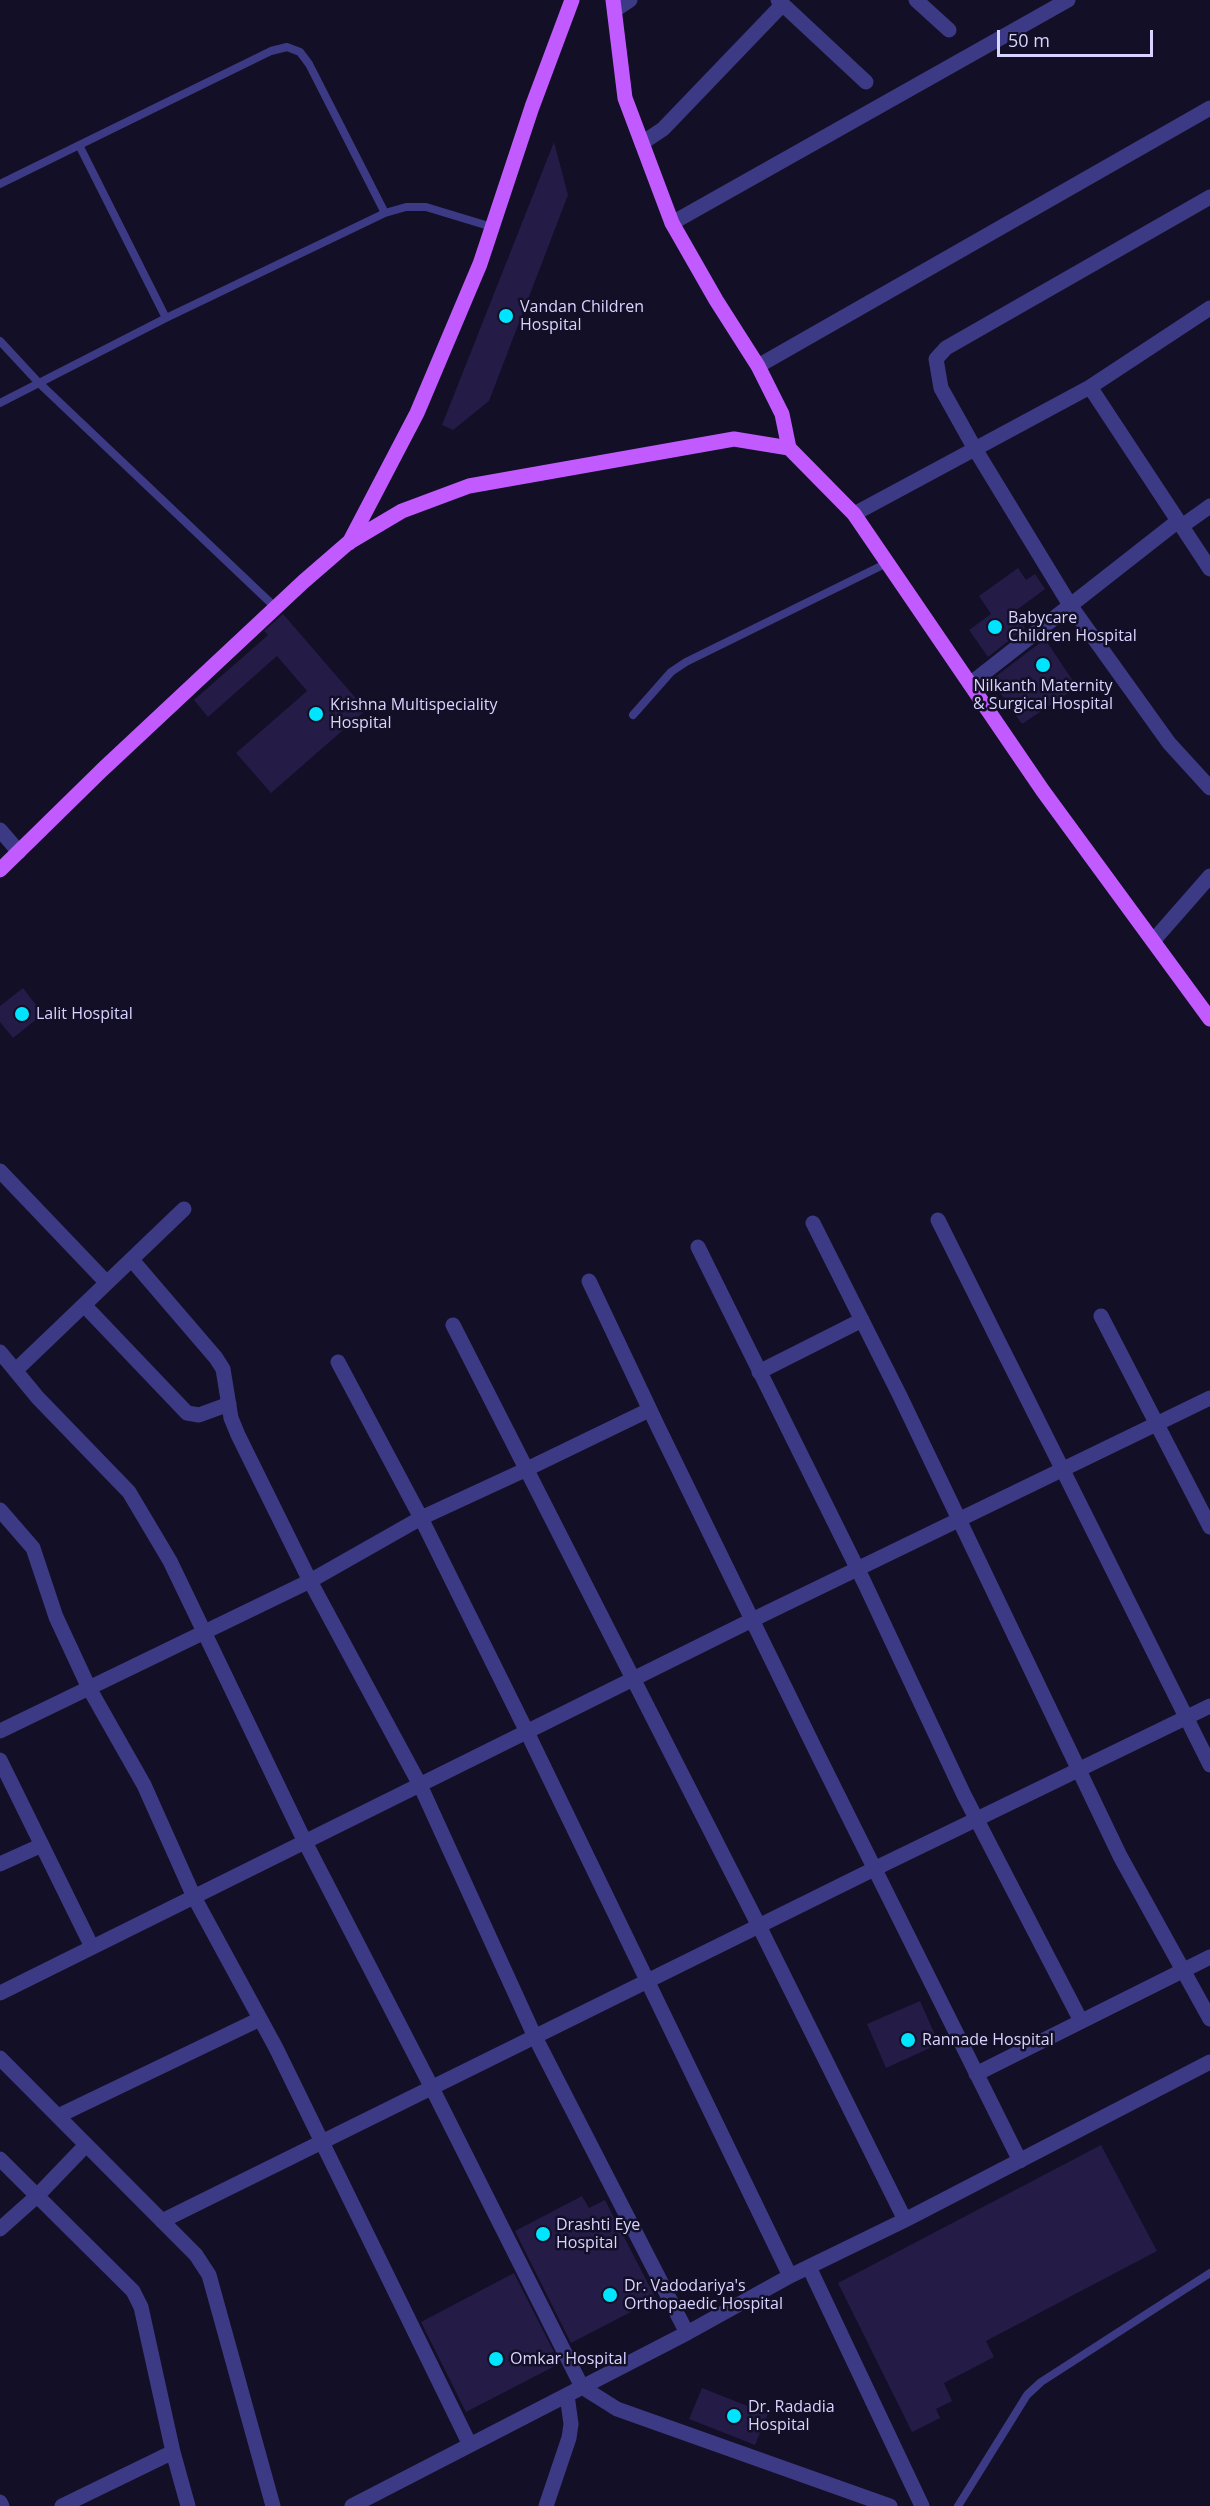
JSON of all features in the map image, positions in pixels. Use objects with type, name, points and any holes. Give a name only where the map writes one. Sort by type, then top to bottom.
[{"type":"main road","points":[[348,543],[417,413],[480,264],[532,107],[572,0]]},
{"type":"main road","points":[[614,5],[626,99],[672,223],[716,300],[758,366],[782,414],[789,448],[854,514],[1043,791],[1210,1019]]},
{"type":"main road","points":[[0,870],[102,770],[348,543],[402,511],[469,486],[734,439],[789,448]]},
{"type":"street","points":[[614,5],[630,0]]},
{"type":"street","points":[[916,0],[949,30]]},
{"type":"street","points":[[672,223],[1068,0]]},
{"type":"street","points":[[642,143],[669,123],[780,2],[866,82]]},
{"type":"street","points":[[758,366],[1210,108]]},
{"type":"street","points":[[1210,197],[946,348],[936,359],[941,388],[975,449],[1070,605],[1169,743],[1210,788]]},
{"type":"street","points":[[854,514],[1090,387],[1210,308]]},
{"type":"street","points":[[1090,387],[1210,569]]},
{"type":"street","points":[[970,684],[1070,605],[1180,523],[1210,506]]},
{"type":"street","points":[[0,830],[19,852]]},
{"type":"street","points":[[1153,941],[1210,876]]},
{"type":"street","points":[[0,1171],[107,1283]]},
{"type":"street","points":[[15,1370],[184,1209]]},
{"type":"street","points":[[938,1220],[1210,1765]]},
{"type":"street","points":[[813,1223],[1120,1856],[1210,2019]]},
{"type":"street","points":[[698,1247],[858,1570],[977,1820],[1081,2021]]},
{"type":"street","points":[[132,1260],[223,1369],[231,1418],[238,1435],[310,1581],[420,1785],[535,2037],[687,2333]]},
{"type":"street","points":[[590,1281],[752,1620],[1020,2161]]},
{"type":"street","points":[[84,1305],[187,1413],[199,1415],[229,1404]]},
{"type":"street","points":[[1101,1316],[1210,1527]]},
{"type":"street","points":[[759,1372],[862,1320]]},
{"type":"street","points":[[453,1325],[634,1678],[905,2220]]},
{"type":"street","points":[[0,1352],[38,1398],[129,1492],[170,1561],[202,1633],[305,1842],[582,2387],[617,2409],[890,2506]]},
{"type":"street","points":[[338,1362],[421,1518],[527,1732],[790,2276]]},
{"type":"street","points":[[0,1993],[634,1678],[1210,1398]]},
{"type":"street","points":[[0,1731],[310,1581],[421,1518],[650,1410]]},
{"type":"street","points":[[2,1517],[33,1548],[56,1617],[89,1688],[144,1785],[194,1897],[260,2019],[470,2445]]},
{"type":"street","points":[[162,2221],[874,1869],[1210,1706]]},
{"type":"street","points":[[0,1760],[92,1947]]},
{"type":"street","points":[[0,1864],[42,1845]]},
{"type":"street","points":[[976,2074],[1210,1958]]},
{"type":"street","points":[[58,2116],[260,2019]]},
{"type":"street","points":[[0,2058],[196,2255],[209,2275],[273,2506]]},
{"type":"street","points":[[352,2506],[687,2333],[790,2276],[905,2220],[1210,2062]]},
{"type":"street","points":[[0,2229],[37,2196],[86,2145]]},
{"type":"street","points":[[0,2159],[133,2291],[141,2307],[173,2452],[188,2506]]},
{"type":"street","points":[[809,2267],[921,2506]]},
{"type":"street","points":[[546,2506],[569,2438],[571,2424],[567,2395]]},
{"type":"street","points":[[62,2506],[173,2452]]},
{"type":"street","points":[[0,2502],[2,2506]]},
{"type":"lane","points":[[0,184],[271,51],[286,47],[300,52],[309,64],[385,213]]},
{"type":"lane","points":[[79,145],[165,318]]},
{"type":"lane","points":[[0,403],[165,318],[385,213],[406,207],[426,207],[492,227]]},
{"type":"lane","points":[[0,342],[38,382],[276,608]]},
{"type":"lane","points":[[633,715],[671,672],[686,662],[887,563]]},
{"type":"lane","points":[[958,2506],[1028,2395],[1041,2382],[1210,2273]]},
{"type":"building","points":[[554,142],[568,195],[489,401],[453,430],[442,425]]},
{"type":"building","points":[[1018,568],[1026,580],[1035,574],[1045,589],[1014,612],[1025,628],[988,657],[969,630],[991,614],[979,596]]},
{"type":"building","points":[[283,614],[366,710],[271,793],[236,753],[307,691],[277,656],[208,717],[194,700],[268,635],[264,631]]},
{"type":"building","points":[[1045,639],[1077,687],[1022,724],[991,680]]},
{"type":"building","points":[[23,988],[43,1014],[13,1038],[0,1022],[0,1006]]},
{"type":"building","points":[[920,2001],[939,2044],[886,2068],[867,2024]]},
{"type":"building","points":[[1101,2145],[1157,2251],[986,2341],[994,2357],[944,2383],[952,2401],[936,2409],[940,2418],[912,2432],[838,2283]]},
{"type":"building","points":[[582,2196],[589,2208],[605,2200],[656,2299],[571,2343],[515,2231]]},
{"type":"building","points":[[514,2273],[554,2352],[549,2354],[555,2366],[466,2412],[421,2322]]},
{"type":"building","points":[[702,2388],[768,2414],[755,2445],[689,2419]]},
{"type":"place","name":"Vandan Children Hospital","points":[[506,316]]},
{"type":"place","name":"Babycare Children Hospital","points":[[995,627]]},
{"type":"place","name":"Nilkanth Maternity & Surgical Hospital","points":[[1043,665]]},
{"type":"place","name":"Krishna Multispeciality Hospital","points":[[316,714]]},
{"type":"place","name":"Lalit Hospital","points":[[22,1014]]},
{"type":"place","name":"Rannade Hospital","points":[[908,2040]]},
{"type":"place","name":"Drashti Eye Hospital","points":[[543,2234]]},
{"type":"place","name":"Dr. Vadodariya's Orthopaedic Hospital","points":[[610,2295]]},
{"type":"place","name":"Omkar Hospital","points":[[496,2359]]},
{"type":"place","name":"Dr. Radadia Hospital","points":[[734,2416]]}]
